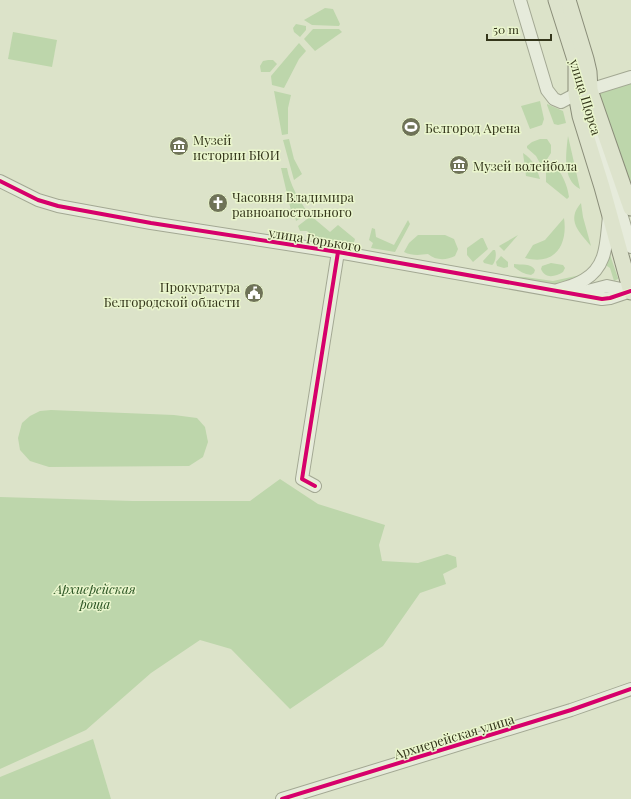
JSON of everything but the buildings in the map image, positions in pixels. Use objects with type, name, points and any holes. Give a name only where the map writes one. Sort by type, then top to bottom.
[{"type":"main road","name":"улица Щорса","points":[[556,0],[584,92]]},
{"type":"main road","points":[[568,0],[589,72],[580,116],[631,291]]},
{"type":"main road","points":[[584,92],[631,208]]},
{"type":"street","points":[[520,0],[547,90],[554,99],[561,102],[584,92],[631,77]]},
{"type":"street","name":"улица Щорса","points":[[584,92],[631,247]]},
{"type":"street","name":"улица Щорса","points":[[602,149],[631,213]]},
{"type":"street","name":"улица Горького","points":[[0,181],[38,200],[58,206],[151,223],[338,252],[557,291],[576,293],[602,299],[631,291]]},
{"type":"street","points":[[557,291],[584,280],[596,271],[602,262],[609,213]]},
{"type":"street","points":[[315,486],[302,479],[338,252]]},
{"type":"street","name":"Архиерейская улица","points":[[282,799],[571,710],[631,689]]},
{"type":"green space","points":[[325,8],[333,9],[340,24],[339,26],[312,25],[304,20]]},
{"type":"green space","points":[[296,24],[306,26],[306,30],[300,37],[294,32],[293,28]]},
{"type":"green space","points":[[313,29],[339,29],[342,32],[315,51],[304,39]]},
{"type":"green space","points":[[13,32],[57,40],[52,67],[8,59]]},
{"type":"green space","points":[[299,43],[306,51],[299,59],[284,88],[272,85],[271,76]]},
{"type":"green space","points":[[273,60],[277,64],[270,72],[261,72],[260,66],[263,61]]},
{"type":"green space","points":[[631,81],[631,182],[614,150],[598,98],[599,92]]},
{"type":"green space","points":[[274,91],[291,95],[288,108],[288,134],[282,135]]},
{"type":"green space","points":[[540,101],[544,119],[542,125],[530,129],[521,106]]},
{"type":"green space","points":[[547,104],[563,111],[566,123],[558,125],[554,124]]},
{"type":"green space","points":[[568,136],[580,189],[574,185],[570,179],[566,166]]},
{"type":"green space","points":[[289,139],[294,159],[302,174],[294,180],[283,140]]},
{"type":"green space","points":[[540,139],[547,139],[551,145],[551,153],[542,167],[536,156],[527,148],[527,146],[532,142]]},
{"type":"green space","points":[[523,153],[534,164],[540,179],[526,176]]},
{"type":"green space","points":[[551,163],[553,163],[564,179],[569,197],[567,199],[546,182],[546,172]]},
{"type":"green space","points":[[281,168],[287,168],[295,191],[308,213],[296,221],[295,216],[292,215]]},
{"type":"green space","points":[[581,203],[583,217],[591,246],[582,236],[574,220],[577,209]]},
{"type":"green space","points":[[311,216],[330,232],[338,225],[355,239],[353,246],[313,237],[307,231],[300,231],[298,226]]},
{"type":"green space","points":[[564,218],[564,237],[557,251],[552,256],[544,259],[535,260],[525,258],[533,245],[545,240]]},
{"type":"green space","points":[[408,220],[410,224],[395,252],[371,248],[373,243],[369,240],[372,228],[375,229],[376,237],[394,245]]},
{"type":"green space","points":[[418,235],[445,235],[454,239],[458,249],[455,256],[442,259],[434,258],[428,254],[413,255],[404,252],[409,243]]},
{"type":"green space","points":[[518,235],[504,251],[499,246]]},
{"type":"green space","points":[[483,238],[488,249],[473,262],[467,255],[467,248]]},
{"type":"green space","points":[[608,249],[618,278],[614,281],[610,268],[604,264]]},
{"type":"green space","points":[[493,250],[495,250],[496,254],[493,264],[484,263],[483,261]]},
{"type":"green space","points":[[501,256],[508,262],[508,267],[504,268],[497,266],[496,262]]},
{"type":"green space","points":[[551,263],[563,265],[565,268],[563,272],[554,276],[548,276],[545,274],[541,269],[542,266]]},
{"type":"green space","points":[[514,264],[531,266],[535,270],[534,273],[531,275],[524,273],[514,267]]},
{"type":"green space","points":[[466,268],[499,276],[525,277],[553,281],[585,274],[586,278],[573,286],[563,287],[467,274],[464,269]]},
{"type":"green space","points":[[51,410],[174,415],[197,418],[205,427],[208,442],[203,457],[189,466],[49,467],[30,461],[20,450],[18,438],[22,423],[30,416],[40,411]]},
{"type":"green space","name":"Архиерейская роща","points":[[280,479],[318,504],[385,525],[379,545],[382,561],[418,563],[447,554],[456,557],[457,567],[443,574],[446,584],[420,593],[383,646],[290,709],[231,649],[200,640],[151,673],[86,730],[0,769],[0,497],[133,501],[250,501]]},
{"type":"green space","points":[[93,739],[111,799],[0,799],[0,777]]},
{"type":"cycle path","points":[[0,181],[38,200],[58,206],[151,223],[338,252],[602,299],[631,291]]},
{"type":"cycle path","points":[[315,486],[302,479],[338,252]]},
{"type":"cycle path","points":[[282,799],[571,710],[631,689]]},
{"type":"place","name":"Белгород Арена","points":[[411,127]]},
{"type":"place","name":"Музей истории БЮИ","points":[[179,146]]},
{"type":"place","name":"Музей волейбола","points":[[459,165]]},
{"type":"place","name":"Часовня Владимира равноапостольного","points":[[218,203]]},
{"type":"place","name":"Прокуратура Белгородской области","points":[[254,293]]}]
